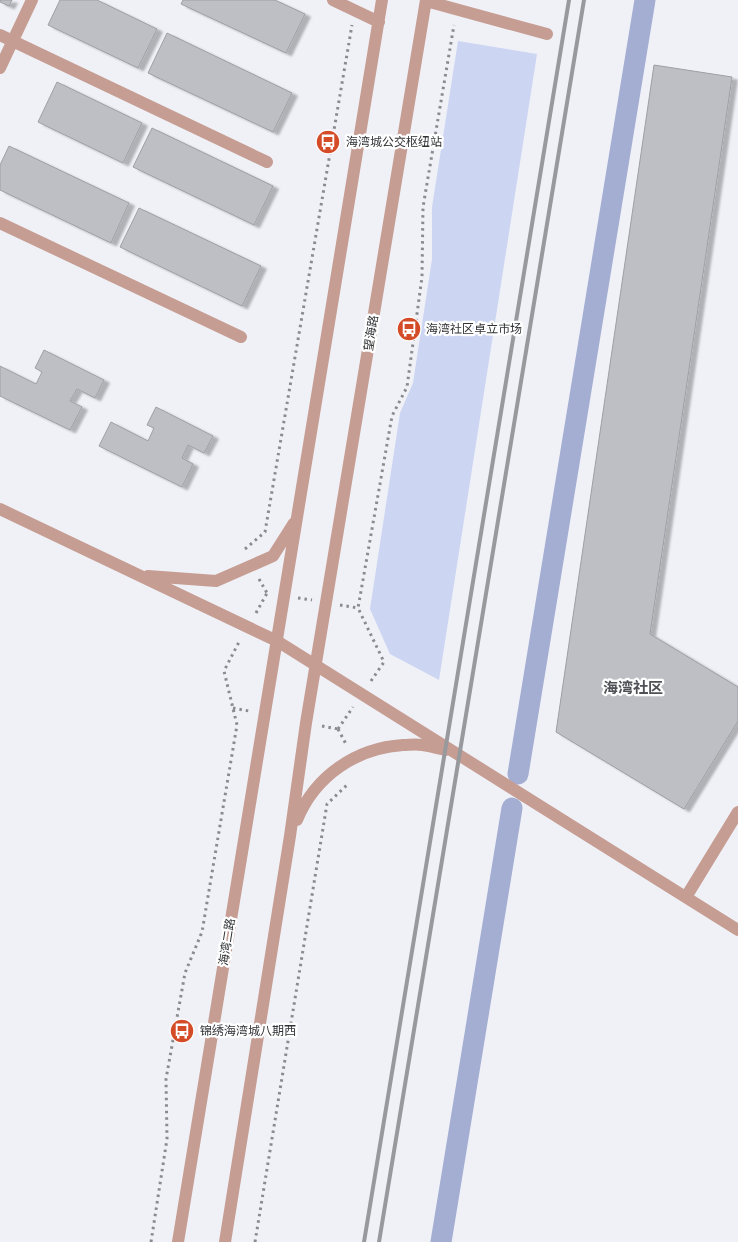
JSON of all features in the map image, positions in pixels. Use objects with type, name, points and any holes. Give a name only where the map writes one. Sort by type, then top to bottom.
[{"type":"street","points":[[0,68],[32,0]]},
{"type":"street","points":[[333,0],[379,22]]},
{"type":"street","points":[[277,641],[382,0]]},
{"type":"street","points":[[426,0],[547,34]]},
{"type":"street","name":"望海路","points":[[316,666],[426,0]]},
{"type":"street","points":[[0,35],[267,162]]},
{"type":"street","points":[[0,223],[240,337]]},
{"type":"street","points":[[0,509],[277,641],[738,930]]},
{"type":"street","points":[[140,576],[216,581],[273,556],[297,519]]},
{"type":"street","name":"海湾二路","points":[[178,1242],[277,641]]},
{"type":"street","points":[[225,1242],[316,666]]},
{"type":"street","points":[[290,836],[303,805],[325,778],[353,758],[386,746],[421,744],[456,752]]},
{"type":"street","points":[[686,897],[738,812]]},
{"type":"path","points":[[384,662],[358,608],[392,416],[407,387],[422,277],[423,207],[457,9]]},
{"type":"path","points":[[241,552],[265,532],[355,10]]},
{"type":"path","points":[[151,1242],[167,1139],[166,1079],[185,973],[202,932],[237,725],[224,670]]},
{"type":"path","points":[[233,708],[265,714]]},
{"type":"path","points":[[306,723],[338,729]]},
{"type":"path","points":[[255,1242],[327,804],[353,778]]},
{"type":"shaded area","points":[[458,41],[537,54],[439,680],[390,654],[370,609],[400,413],[413,383],[432,259],[432,207]]},
{"type":"building","points":[[0,0],[12,0],[9,6],[0,2]]},
{"type":"building","points":[[60,0],[97,0],[157,29],[138,68],[48,25]]},
{"type":"building","points":[[183,0],[275,0],[305,14],[286,53],[181,4]]},
{"type":"building","points":[[167,33],[292,93],[273,132],[148,73]]},
{"type":"building","points":[[654,65],[732,77],[650,634],[738,687],[738,721],[684,809],[556,732]]},
{"type":"building","points":[[57,82],[142,123],[123,163],[38,122]]},
{"type":"building","points":[[152,128],[273,186],[254,225],[133,167]]},
{"type":"building","points":[[9,146],[129,203],[111,243],[0,190],[0,165]]},
{"type":"building","points":[[139,208],[261,266],[242,306],[120,247]]},
{"type":"building","points":[[44,350],[104,380],[95,398],[77,389],[70,401],[82,407],[70,430],[0,396],[0,366],[36,384],[42,372],[35,368]]},
{"type":"building","points":[[156,407],[213,436],[204,453],[188,445],[182,458],[193,464],[182,487],[99,446],[111,422],[148,441],[154,428],[147,425]]},
{"type":"waterway","points":[[518,774],[645,0]]},
{"type":"waterway","points":[[441,1242],[512,808]]},
{"type":"railway","points":[[364,1242],[569,0]]},
{"type":"railway","points":[[379,1242],[584,0]]},
{"type":"place","name":"海湾城公交枢纽站","points":[[328,142]]},
{"type":"place","name":"海湾社区卓立市场","points":[[409,329]]},
{"type":"place","name":"锦绣海湾城八期西","points":[[182,1031]]},
{"type":"district","name":"海湾社区","points":[[633,687]]}]
